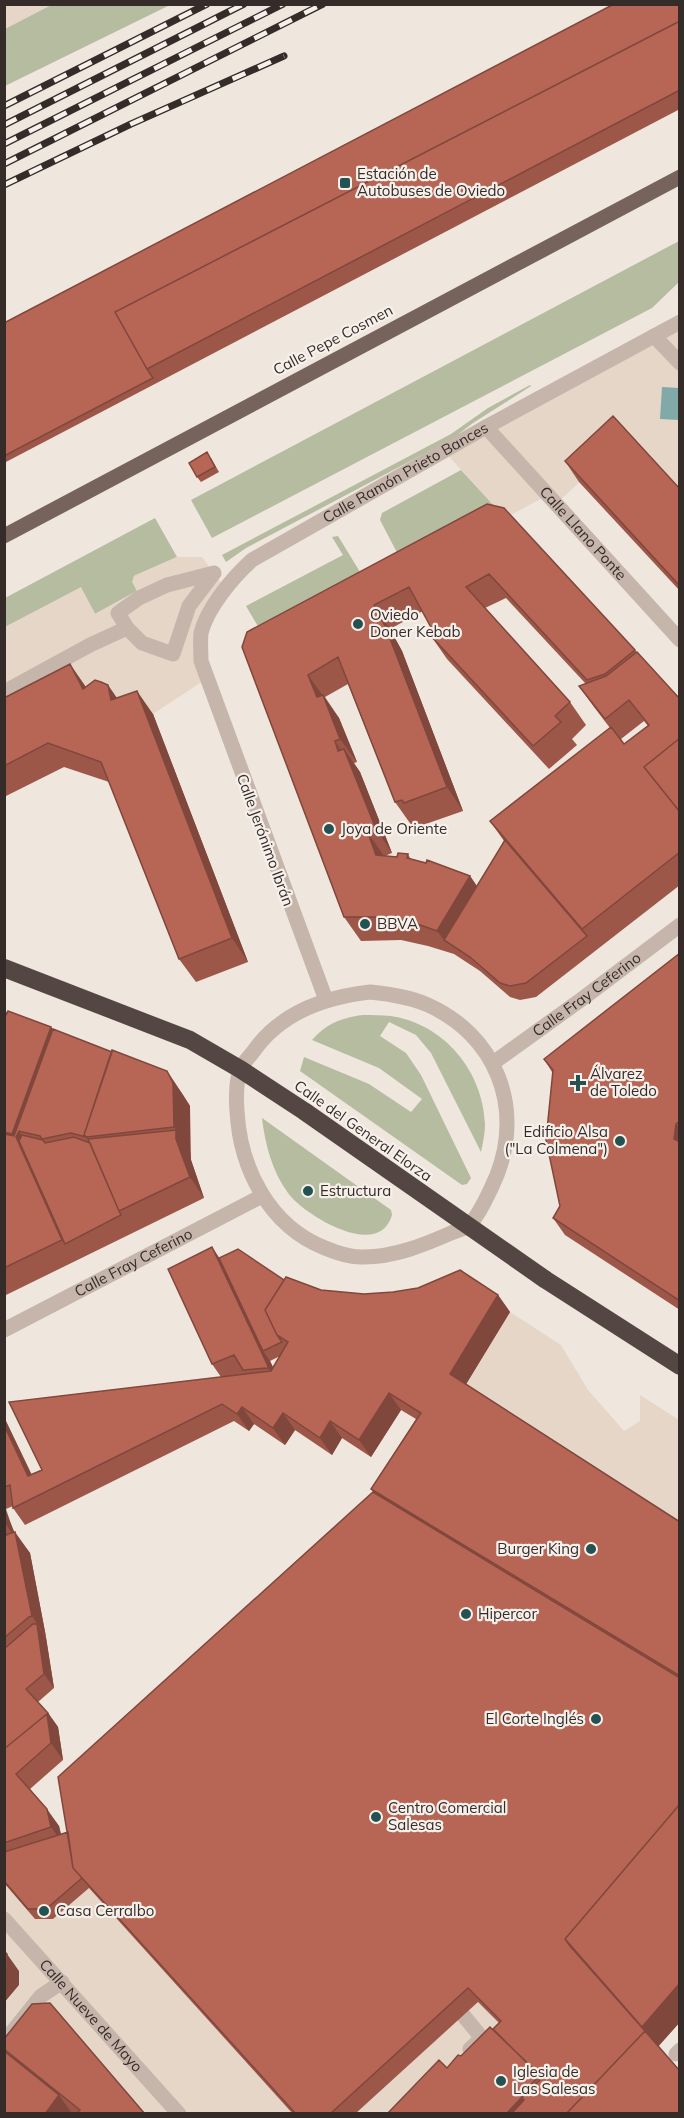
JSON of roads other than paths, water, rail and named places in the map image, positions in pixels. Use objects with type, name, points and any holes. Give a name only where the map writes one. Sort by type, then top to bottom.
[{"type":"highway","name":"Calle del General Elorza","points":[[4,968],[190,1040],[240,1069],[546,1280],[680,1366]]},
{"type":"main road","name":"Calle Pepe Cosmen","points":[[4,536],[680,177]]},
{"type":"street","name":"Calle Ramón Prieto Bances","points":[[206,679],[201,661],[201,633],[213,607],[244,567],[486,427],[680,322]]},
{"type":"street","points":[[654,336],[680,363]]},
{"type":"street","name":"Calle Llano Ponte","points":[[486,427],[680,640]]},
{"type":"street","points":[[214,573],[189,606],[172,654],[142,643],[127,628],[118,613],[139,598],[167,585],[214,573]]},
{"type":"street","points":[[4,692],[127,628]]},
{"type":"street","name":"Calle Jerónimo Ibrán","points":[[206,679],[326,1000]]},
{"type":"street","name":"Calle Fray Ceferino","points":[[493,1063],[680,925]]},
{"type":"street","points":[[370,992],[390,994],[426,1004],[442,1012],[462,1026],[479,1043],[493,1063],[505,1098],[507,1115],[505,1148],[490,1193],[469,1226],[410,1248],[362,1258],[338,1253],[299,1235],[285,1224],[262,1196],[245,1160],[238,1132],[236,1096],[240,1069],[258,1045],[278,1026],[299,1011],[347,994],[370,992]]},
{"type":"street","name":"Calle Fray Ceferino","points":[[4,1330],[262,1196]]},
{"type":"street","name":"Calle Nueve de Mayo","points":[[4,1919],[178,2114]]},
{"type":"street","points":[[4,2043],[41,1996],[62,1982]]},
{"type":"street","points":[[458,2061],[482,2038],[463,2015]]},
{"type":"water","points":[[662,387],[679,388],[679,420],[660,419]]},
{"type":"railway","points":[[4,106],[207,4]]},
{"type":"railway","points":[[4,125],[244,4]]},
{"type":"railway","points":[[4,144],[283,4]]},
{"type":"railway","points":[[4,164],[323,4]]},
{"type":"railway","points":[[4,185],[131,124],[284,56]]},
{"type":"place","name":"Estación de Autobuses de Oviedo","points":[[345,183]]},
{"type":"place","name":"Oviedo Doner Kebab","points":[[358,624]]},
{"type":"place","name":"Joya de Oriente","points":[[329,829]]},
{"type":"place","name":"BBVA","points":[[365,924]]},
{"type":"place","name":"Álvarez de Toledo","points":[[578,1083]]},
{"type":"place","name":"Edificio Alsa (\"La Colmena\")","points":[[620,1141]]},
{"type":"place","name":"Estructura","points":[[308,1191]]},
{"type":"place","name":"Burger King","points":[[591,1549]]},
{"type":"place","name":"Hipercor","points":[[466,1614]]},
{"type":"place","name":"El Corte Inglés","points":[[596,1719]]},
{"type":"place","name":"Centro Comercial Salesas","points":[[376,1817]]},
{"type":"place","name":"Casa Cerralbo","points":[[44,1911]]},
{"type":"place","name":"Iglesia de Las Salesas","points":[[501,2081]]}]
